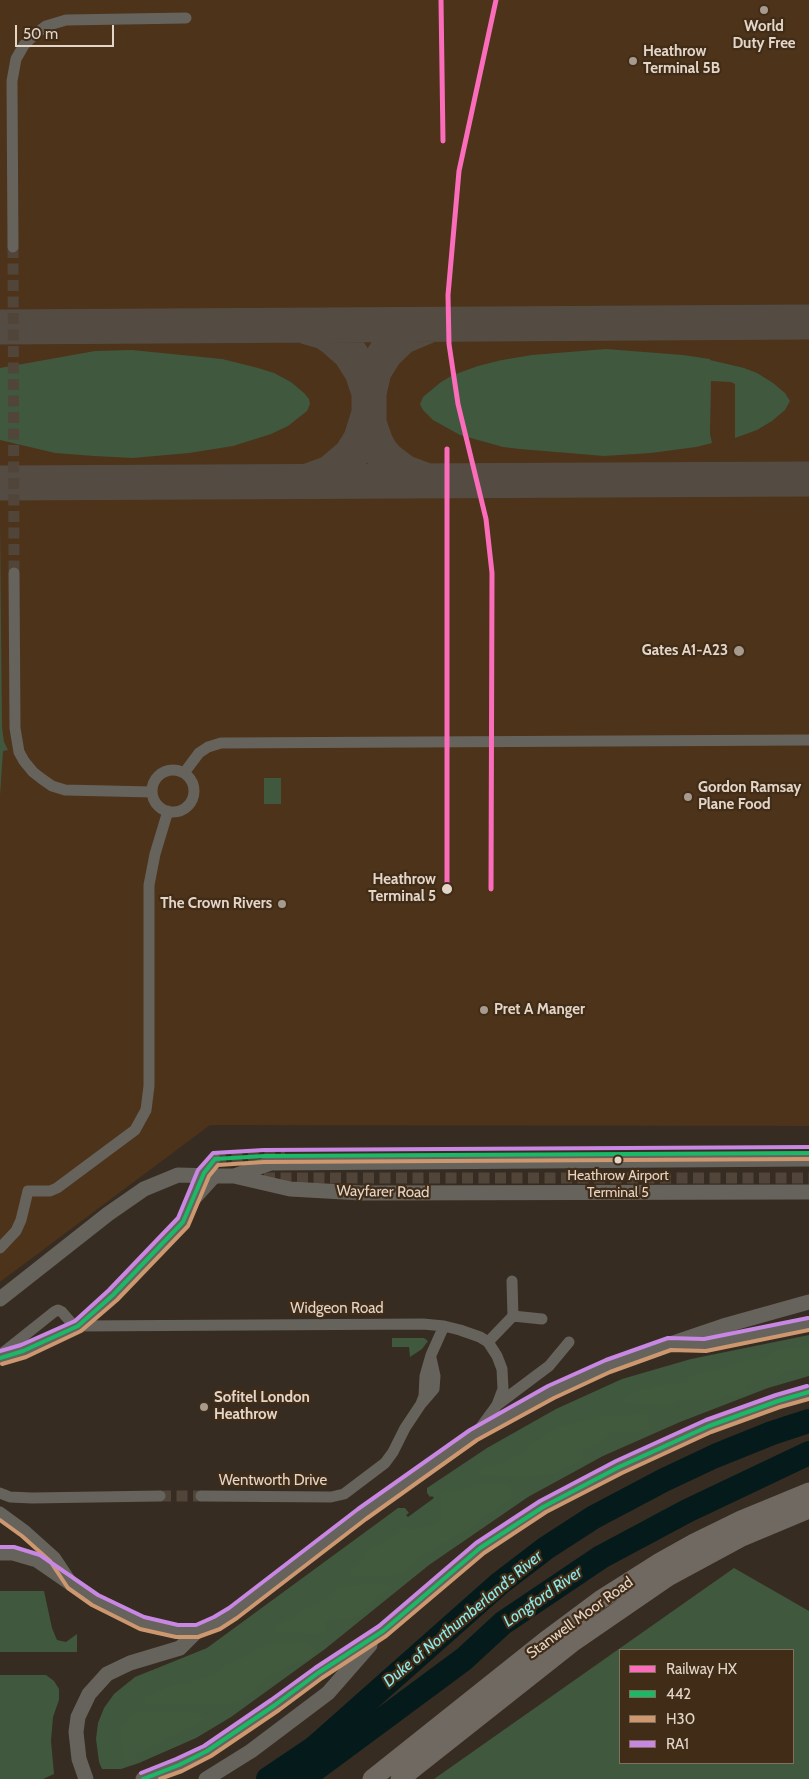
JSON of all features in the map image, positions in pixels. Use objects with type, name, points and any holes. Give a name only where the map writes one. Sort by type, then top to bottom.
[{"type":"main road","name":"Stanwell Moor Road","points":[[372,1779],[549,1638],[600,1600],[694,1543],[741,1520],[809,1492]]},
{"type":"main road","name":"Stanwell Moor Road","points":[[400,1779],[572,1642],[668,1577],[742,1537],[809,1509]]},
{"type":"street","points":[[13,247],[12,81],[16,59],[24,45],[40,30],[52,23],[66,20],[186,18]]},
{"type":"street","points":[[14,573],[15,728],[19,752],[24,761],[42,779],[65,790],[152,792]]},
{"type":"street","points":[[184,773],[199,753],[208,747],[221,743],[809,740]]},
{"type":"street","points":[[172,770],[184,773],[189,777],[194,789],[191,802],[181,810],[168,811],[156,804],[152,792],[155,780],[162,773],[172,770]]},
{"type":"street","points":[[0,1258],[2,1243],[16,1231],[21,1220],[28,1191],[50,1191],[57,1188],[135,1130],[146,1110],[150,1086],[149,885],[155,854],[168,811]]},
{"type":"street","points":[[0,1357],[23,1351],[76,1326],[113,1295],[183,1222],[204,1172],[214,1158]]},
{"type":"street","points":[[234,1176],[271,1163],[809,1159]]},
{"type":"street","name":"Wayfarer Road","points":[[0,1299],[108,1214],[144,1190],[178,1175],[234,1176],[290,1189],[347,1192],[809,1192]]},
{"type":"street","points":[[192,1203],[215,1177]]},
{"type":"street","points":[[474,1436],[497,1405],[503,1389],[502,1369],[497,1356],[488,1342],[512,1316],[512,1281]]},
{"type":"street","points":[[0,1553],[13,1553],[36,1560],[95,1600],[142,1623],[177,1631],[197,1631],[217,1623],[233,1613],[362,1514],[474,1436],[551,1392],[608,1366],[670,1344],[723,1326],[809,1302]]},
{"type":"street","points":[[0,1357],[58,1310],[76,1326]]},
{"type":"street","points":[[512,1316],[542,1319]]},
{"type":"street","name":"Widgeon Road","points":[[76,1326],[423,1324],[444,1326],[480,1337],[488,1342]]},
{"type":"street","points":[[670,1344],[705,1345],[809,1324]]},
{"type":"street","name":"Wentworth Drive","points":[[201,1496],[331,1497],[344,1494],[389,1459],[405,1428],[421,1404],[424,1396],[425,1376],[431,1355],[444,1326]]},
{"type":"street","points":[[497,1405],[549,1366],[569,1342]]},
{"type":"street","points":[[143,1779],[179,1765],[207,1751],[275,1705],[318,1673],[382,1631],[480,1548],[543,1507],[619,1466],[709,1426],[809,1392]]},
{"type":"street","points":[[0,1493],[10,1497],[32,1498],[160,1496]]},
{"type":"street","points":[[0,1513],[26,1531],[55,1557],[73,1584]]},
{"type":"street","points":[[86,1779],[79,1759],[76,1732],[78,1718],[89,1694],[108,1674],[130,1663],[180,1648],[197,1631]]},
{"type":"street","points":[[206,1779],[251,1751],[328,1693],[382,1631]]},
{"type":"shaded area","points":[[0,0],[809,0],[809,1126],[210,1125],[0,1282]]},
{"type":"green space","points":[[606,349],[683,355],[710,359],[744,368],[757,373],[773,383],[785,393],[790,401],[785,410],[772,421],[757,430],[735,438],[735,384],[711,381],[710,434],[712,443],[651,453],[604,456],[503,447],[460,435],[433,420],[420,404],[423,397],[441,382],[453,375],[478,366],[532,355]]},
{"type":"green space","points":[[132,350],[222,359],[258,368],[274,373],[291,382],[304,393],[309,399],[310,404],[307,411],[288,426],[271,434],[233,446],[189,453],[133,458],[94,456],[55,453],[0,440],[0,368],[95,351]]},
{"type":"green space","points":[[0,521],[2,727],[4,742],[8,750],[3,751],[0,796]]},
{"type":"green space","points":[[264,778],[281,778],[281,804],[264,804]]},
{"type":"green space","points":[[809,1335],[809,1376],[768,1388],[680,1422],[603,1456],[528,1497],[429,1565],[325,1649],[231,1717],[196,1738],[139,1763],[121,1769],[102,1769],[99,1762],[96,1739],[98,1723],[104,1708],[114,1694],[135,1677],[207,1648],[398,1508],[405,1508],[409,1513],[406,1515],[408,1517],[434,1498],[430,1497],[427,1493],[427,1488],[487,1448],[556,1409],[622,1379],[691,1359]]},
{"type":"green space","points":[[392,1338],[424,1338],[428,1341],[422,1349],[410,1357],[409,1347],[392,1347]]},
{"type":"green space","points":[[809,1347],[809,1370],[786,1371],[774,1380],[753,1381],[745,1386],[746,1390],[753,1390],[751,1394],[744,1397],[726,1395],[724,1398],[716,1400],[679,1400],[667,1406],[624,1403],[624,1397],[630,1392],[656,1385],[684,1382],[694,1374],[717,1370],[734,1363],[763,1358],[780,1348]]},
{"type":"green space","points":[[607,1415],[647,1415],[649,1431],[609,1434],[597,1446],[584,1449],[580,1462],[561,1471],[553,1474],[526,1477],[480,1475],[480,1471],[485,1467],[504,1463],[513,1458],[557,1426],[601,1418]]},
{"type":"green space","points":[[472,1485],[503,1485],[509,1486],[512,1491],[507,1502],[494,1511],[482,1515],[479,1522],[469,1531],[456,1535],[448,1542],[440,1544],[432,1552],[423,1553],[404,1572],[391,1576],[352,1577],[348,1575],[365,1557],[366,1552],[394,1537],[400,1528],[411,1529],[430,1526],[439,1520],[442,1515],[442,1502],[439,1498],[444,1492],[463,1489]]},
{"type":"green space","points":[[734,1568],[809,1611],[809,1779],[434,1779]]},
{"type":"green space","points":[[381,1583],[390,1585],[390,1590],[376,1597],[371,1606],[353,1619],[324,1622],[327,1628],[324,1633],[317,1635],[277,1632],[275,1628],[312,1604],[324,1600],[336,1589],[348,1585]]},
{"type":"green space","points":[[0,1591],[44,1591],[52,1628],[57,1640],[66,1642],[77,1634],[77,1652],[0,1652]]},
{"type":"green space","points":[[303,1642],[315,1647],[315,1654],[305,1661],[272,1674],[247,1699],[241,1702],[224,1704],[146,1704],[143,1701],[147,1696],[174,1684],[184,1684],[216,1673],[228,1663],[247,1655],[266,1643]]},
{"type":"green space","points":[[0,1675],[46,1675],[54,1681],[59,1689],[59,1700],[53,1717],[51,1741],[54,1774],[43,1779],[0,1779]]},
{"type":"green space","points":[[135,1711],[194,1712],[204,1715],[205,1718],[195,1727],[185,1729],[136,1755],[135,1761],[129,1761],[124,1759],[122,1754],[120,1726]]},
{"type":"waterway","name":"Duke of Northumberland's River","points":[[268,1779],[314,1748],[499,1584],[546,1548],[594,1517],[664,1480],[715,1456],[772,1433],[809,1421]]},
{"type":"waterway","name":"Longford River","points":[[302,1779],[464,1659],[503,1623],[601,1557],[687,1511],[809,1453]]},
{"type":"taxiway","points":[[0,327],[809,322]]},
{"type":"taxiway","points":[[425,480],[404,472],[381,452],[369,423],[369,393],[374,371],[386,352],[402,337],[428,326]]},
{"type":"taxiway","points":[[307,327],[324,332],[350,353],[362,372],[369,393]]},
{"type":"taxiway","points":[[308,481],[330,473],[351,455],[361,439],[369,413]]},
{"type":"taxiway","points":[[0,483],[809,479]]},
{"type":"tunnel","points":[[13,247],[14,573]]},
{"type":"tunnel","points":[[215,1159],[285,1156]]},
{"type":"tunnel","points":[[264,1178],[809,1178]]},
{"type":"tunnel","points":[[160,1496],[201,1496]]},
{"type":"rail line","name":"HX","points":[[441,0],[443,141]]},
{"type":"rail line","name":"HX","points":[[491,889],[492,573],[486,519],[458,404],[449,344],[448,295],[459,171],[496,0]]},
{"type":"rail line","name":"HX","points":[[447,449],[447,890]]},
{"type":"transit line","name":"RA1","points":[[0,1351],[21,1345],[75,1321],[109,1290],[178,1218],[198,1170],[213,1153],[264,1150],[809,1147]]},
{"type":"transit line","name":"442","points":[[0,1358],[23,1351],[78,1326],[113,1295],[183,1222],[204,1173],[215,1159],[264,1156],[809,1153]]},
{"type":"transit line","name":"H30","points":[[2,1364],[26,1357],[81,1331],[117,1300],[188,1226],[209,1176],[218,1165],[264,1162],[809,1159]]},
{"type":"transit line","name":"RA1","points":[[0,1547],[14,1547],[40,1555],[98,1595],[144,1617],[178,1625],[196,1625],[229,1608],[358,1509],[470,1430],[548,1386],[606,1360],[668,1338],[704,1339],[808,1318]]},
{"type":"transit line","name":"H30","points":[[0,1520],[22,1536],[50,1561],[68,1588],[92,1605],[140,1629],[176,1637],[198,1637],[220,1629],[237,1618],[366,1519],[477,1440],[554,1398],[610,1372],[671,1350],[706,1351],[809,1330]]},
{"type":"transit line","name":"RA1","points":[[141,1773],[204,1746],[315,1668],[379,1626],[476,1543],[540,1501],[616,1461],[706,1420],[807,1386]]},
{"type":"transit line","name":"442","points":[[143,1779],[179,1765],[207,1751],[275,1705],[318,1673],[383,1631],[480,1548],[543,1507],[619,1467],[709,1426],[809,1392]]},
{"type":"transit line","name":"H30","points":[[160,1779],[182,1771],[211,1756],[322,1678],[386,1636],[484,1553],[546,1512],[622,1473],[711,1432],[780,1407],[809,1399]]},
{"type":"place","name":"World Duty Free","points":[[764,10]]},
{"type":"place","name":"Heathrow Terminal 5B","points":[[633,61]]},
{"type":"place","name":"Gates A1-A23","points":[[739,651]]},
{"type":"place","name":"Gordon Ramsay Plane Food","points":[[688,797]]},
{"type":"place","name":"Heathrow Terminal 5","points":[[447,889]]},
{"type":"place","name":"The Crown Rivers","points":[[282,904]]},
{"type":"place","name":"Pret A Manger","points":[[484,1010]]},
{"type":"place","name":"Heathrow Airport Terminal 5","points":[[618,1160]]},
{"type":"place","name":"Sofitel London Heathrow","points":[[204,1407]]}]
